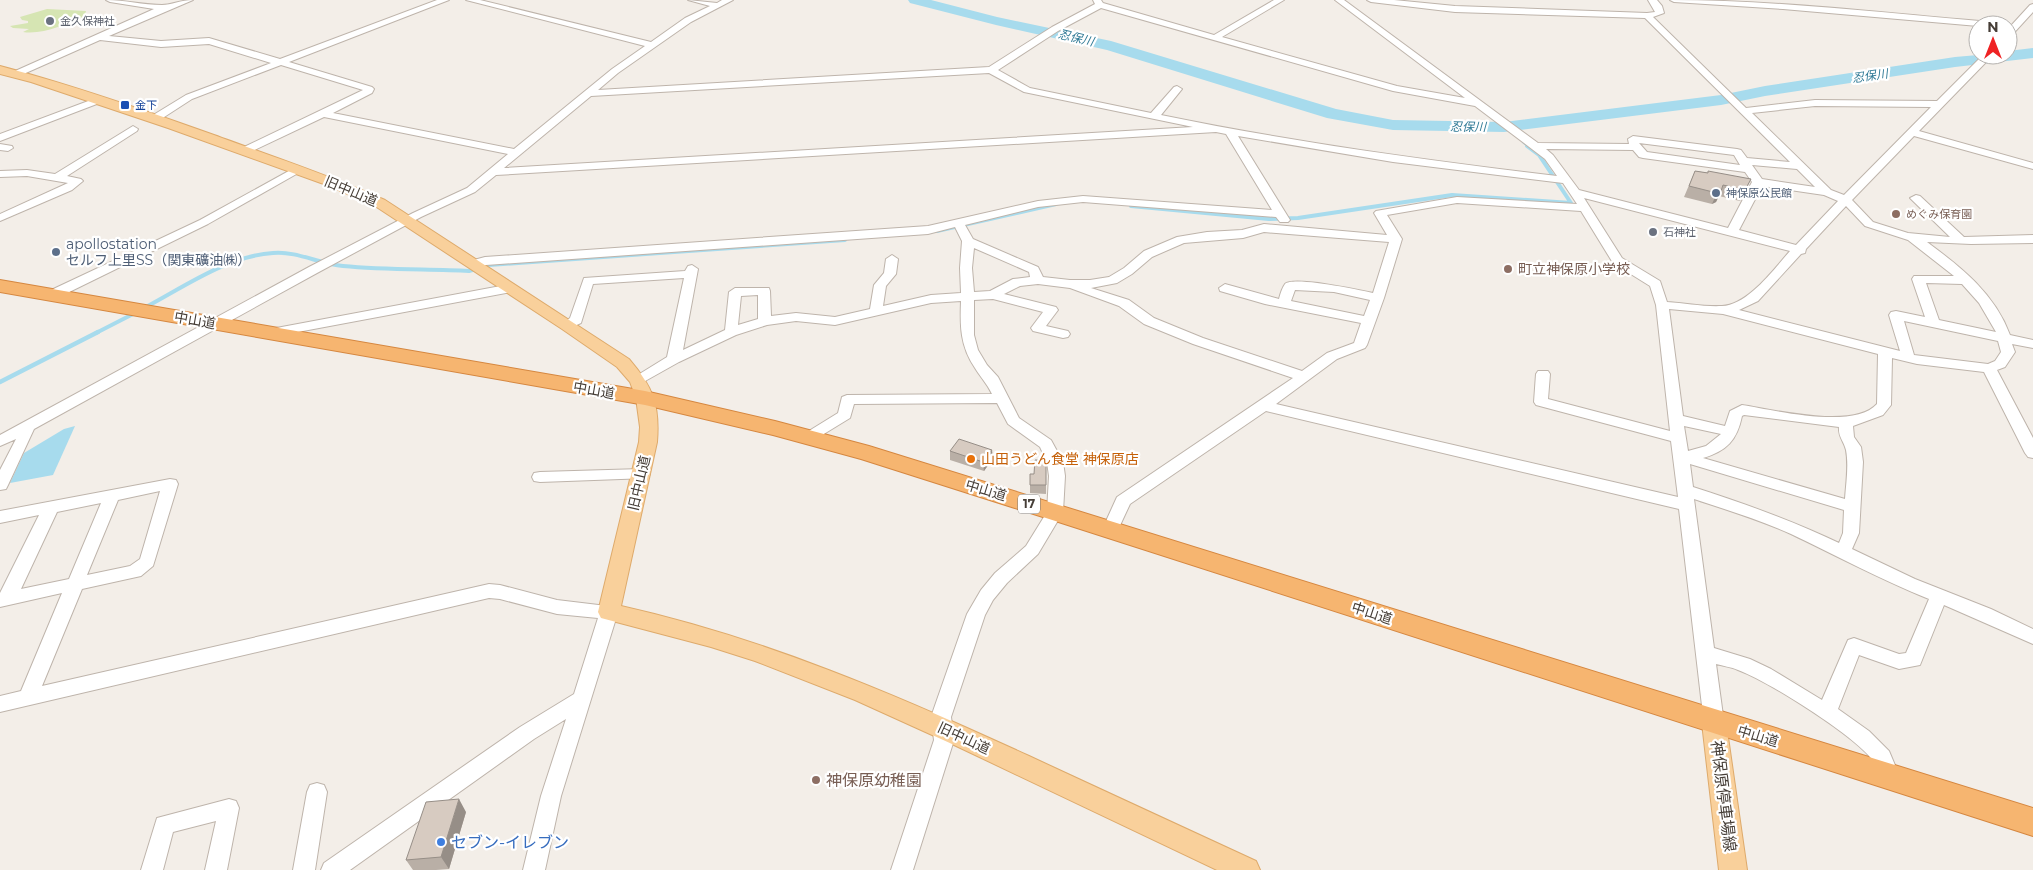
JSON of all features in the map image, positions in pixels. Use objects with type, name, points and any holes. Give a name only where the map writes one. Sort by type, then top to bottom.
[{"type":"highway","name":"中山道","points":[[0,286],[271,333],[641,389],[703,410],[809,437],[1055,512],[1714,723],[2033,822]]},
{"type":"main road","name":"旧中山道","points":[[0,70],[100,100],[370,198],[478,266],[623,363],[641,389],[649,427],[642,474],[609,612],[695,632],[821,677],[942,728],[1246,870]]},
{"type":"main road","name":"神保原停車場線","points":[[1714,723],[1733,870]]},
{"type":"street","points":[[110,0],[164,8]]},
{"type":"street","points":[[16,74],[164,8],[189,0]]},
{"type":"street","points":[[154,119],[189,97],[445,0]]},
{"type":"street","points":[[470,0],[652,44]]},
{"type":"street","points":[[692,0],[716,5]]},
{"type":"street","points":[[0,441],[313,270],[471,190],[495,172],[614,70],[688,20],[729,0]]},
{"type":"street","points":[[1216,37],[1280,0]]},
{"type":"street","points":[[1339,0],[1537,146],[1549,157],[1575,192],[1617,260],[1656,284],[1662,305],[1680,438],[1714,723]]},
{"type":"street","points":[[1371,0],[1455,9],[1647,16],[1660,13],[1658,6],[1652,0]]},
{"type":"street","points":[[1674,0],[1783,6],[1968,23]]},
{"type":"street","points":[[589,93],[991,70],[1099,3],[1396,89],[1479,103]]},
{"type":"street","points":[[2018,22],[2033,8]]},
{"type":"street","points":[[1647,16],[1827,192]]},
{"type":"street","points":[[98,37],[161,44],[209,41],[370,90],[244,151]]},
{"type":"street","points":[[1723,310],[1740,306],[1753,298],[1845,200],[1979,65]]},
{"type":"street","points":[[991,70],[1027,90],[1230,132],[1393,159],[1566,180]]},
{"type":"street","points":[[1154,116],[1177,89]]},
{"type":"street","points":[[2,136],[100,100]]},
{"type":"street","points":[[1740,108],[1815,103],[1939,104]]},
{"type":"street","points":[[323,114],[517,153]]},
{"type":"street","points":[[39,124],[55,126]]},
{"type":"street","points":[[58,178],[133,129]]},
{"type":"street","points":[[495,172],[1216,129]]},
{"type":"street","points":[[1230,132],[1288,230]]},
{"type":"street","points":[[1913,132],[2033,166]]},
{"type":"street","points":[[1537,146],[1635,147],[1641,150],[1643,155],[1746,165],[1800,166]]},
{"type":"street","points":[[1746,165],[1758,182],[1827,192],[1845,200],[1867,223],[1913,238],[2033,239]]},
{"type":"street","points":[[52,295],[204,222],[296,170]]},
{"type":"street","points":[[0,174],[27,173],[77,181],[68,188],[0,218]]},
{"type":"street","points":[[1732,232],[1758,182]]},
{"type":"street","points":[[1575,192],[1800,250]]},
{"type":"street","points":[[1916,198],[1959,239]]},
{"type":"street","points":[[478,266],[485,260],[928,230],[1038,204],[1083,199],[1280,214]]},
{"type":"street","points":[[1110,530],[1123,501],[1264,406],[1302,376],[1332,356],[1360,345],[1378,298],[1396,239],[1380,213],[1457,200],[1585,208]]},
{"type":"street","points":[[902,870],[944,740],[941,717],[976,614],[987,595],[1001,578],[1032,550],[1055,512],[1057,476],[1055,462],[1046,444],[1013,421],[991,377],[981,367],[971,350],[967,335],[968,297],[966,268],[968,241],[964,231],[957,222]]},
{"type":"street","points":[[993,295],[1017,282],[1038,280],[1070,284],[1090,284],[1113,280],[1128,271],[1148,254],[1180,240],[1243,234],[1264,228],[1396,239]]},
{"type":"street","points":[[1662,305],[1723,310],[1885,352],[1939,363],[1989,368],[2000,364],[2008,352],[2005,338],[1996,316],[1967,280],[1913,238]]},
{"type":"street","points":[[968,241],[1034,270],[1038,280]]},
{"type":"street","points":[[876,312],[880,285],[890,274],[892,259]]},
{"type":"street","points":[[568,325],[576,320],[588,281],[691,271],[674,359]]},
{"type":"street","points":[[1933,322],[1918,279],[1967,280]]},
{"type":"street","points":[[1070,284],[1124,304],[1149,320],[1198,341],[1302,376]]},
{"type":"street","points":[[1283,304],[1290,286],[1334,288],[1378,298]]},
{"type":"street","points":[[271,333],[511,288]]},
{"type":"street","points":[[1225,288],[1283,304],[1369,321]]},
{"type":"street","points":[[731,332],[735,292],[764,291],[765,322]]},
{"type":"street","points":[[641,389],[674,359],[731,332],[765,322],[796,317],[835,321],[931,299],[993,295],[1051,310],[1038,328],[1063,334]]},
{"type":"street","points":[[1908,357],[1896,314],[2033,344]]},
{"type":"street","points":[[1682,457],[1704,454],[1720,446],[1730,432],[1735,414],[1742,410],[1824,422],[1846,423],[1878,412],[1884,405],[1885,352]]},
{"type":"street","points":[[1989,368],[2033,453]]},
{"type":"street","points":[[1543,374],[1541,402],[1680,438]]},
{"type":"street","points":[[809,437],[845,415],[847,400],[1003,398]]},
{"type":"street","points":[[1264,406],[1746,510],[1795,528],[1938,596],[1985,614],[2033,637]]},
{"type":"street","points":[[1677,419],[1730,432]]},
{"type":"street","points":[[1843,552],[1851,533],[1855,462],[1853,447],[1846,437],[1846,423]]},
{"type":"street","points":[[0,485],[24,438],[28,425]]},
{"type":"street","points":[[1682,457],[1853,507]]},
{"type":"street","points":[[540,477],[642,474]]},
{"type":"street","points":[[0,517],[170,484],[147,562],[135,571],[4,599]]},
{"type":"street","points":[[28,697],[112,496]]},
{"type":"street","points":[[4,599],[51,507]]},
{"type":"street","points":[[0,704],[489,591],[569,609],[609,612],[551,796],[534,870]]},
{"type":"street","points":[[1827,712],[1854,645],[1899,662],[1913,660],[1938,596]]},
{"type":"street","points":[[1705,653],[1743,664],[1827,712],[1862,737],[1882,757],[1890,777]]},
{"type":"street","points":[[332,870],[527,733],[582,698]]},
{"type":"street","points":[[304,870],[317,792]]},
{"type":"street","points":[[152,870],[164,825],[229,808],[216,870]]},
{"type":"green space","points":[[47,9],[86,11],[84,17],[62,26],[38,32],[23,32],[29,29],[13,28],[10,26],[28,23],[28,21],[22,20],[20,17]]},
{"type":"water","points":[[75,426],[53,475],[10,483],[24,453],[64,429]]},
{"type":"building","points":[[1695,171],[1708,173],[1708,171],[1751,179],[1745,190],[1723,185],[1721,191],[1717,193],[1689,186]]},
{"type":"building","points":[[959,439],[992,450],[983,462],[950,451]]},
{"type":"building","points":[[1035,460],[1046,460],[1046,485],[1030,485],[1030,474],[1034,474]]},
{"type":"building","points":[[459,799],[441,857],[406,860],[426,802]]},
{"type":"waterway","name":"忍保川","points":[[915,0],[996,21],[1111,46],[1333,114],[1393,125],[1504,127],[1721,100],[1765,91],[1955,62],[2033,53]]},
{"type":"waterway","points":[[1523,142],[1529,147]]},
{"type":"waterway","points":[[1131,206],[1269,219],[1298,218],[1452,195],[1571,203],[1539,155],[1527,146]]},
{"type":"waterway","points":[[937,231],[1056,204]]},
{"type":"waterway","points":[[144,308],[223,266],[256,255],[273,253],[291,254],[343,266],[469,271],[489,265],[845,240]]},
{"type":"waterway","points":[[96,333],[135,313]]},
{"type":"waterway","points":[[0,382],[98,332]]},
{"type":"place","name":"金久保神社","points":[[50,21]]},
{"type":"place","name":"金下","points":[[125,105]]},
{"type":"place","name":"神保原公民館","points":[[1716,193]]},
{"type":"place","name":"めぐみ保育園","points":[[1896,214]]},
{"type":"place","name":"石神社","points":[[1653,232]]},
{"type":"place","name":"apollostation セルフ上里SS（関東礦油㈱）","points":[[56,252]]},
{"type":"place","name":"町立神保原小学校","points":[[1508,269]]},
{"type":"place","name":"山田うどん食堂 神保原店","points":[[971,459]]},
{"type":"place","name":"神保原幼稚園","points":[[816,780]]},
{"type":"place","name":"セブン-イレブン","points":[[441,842]]}]
